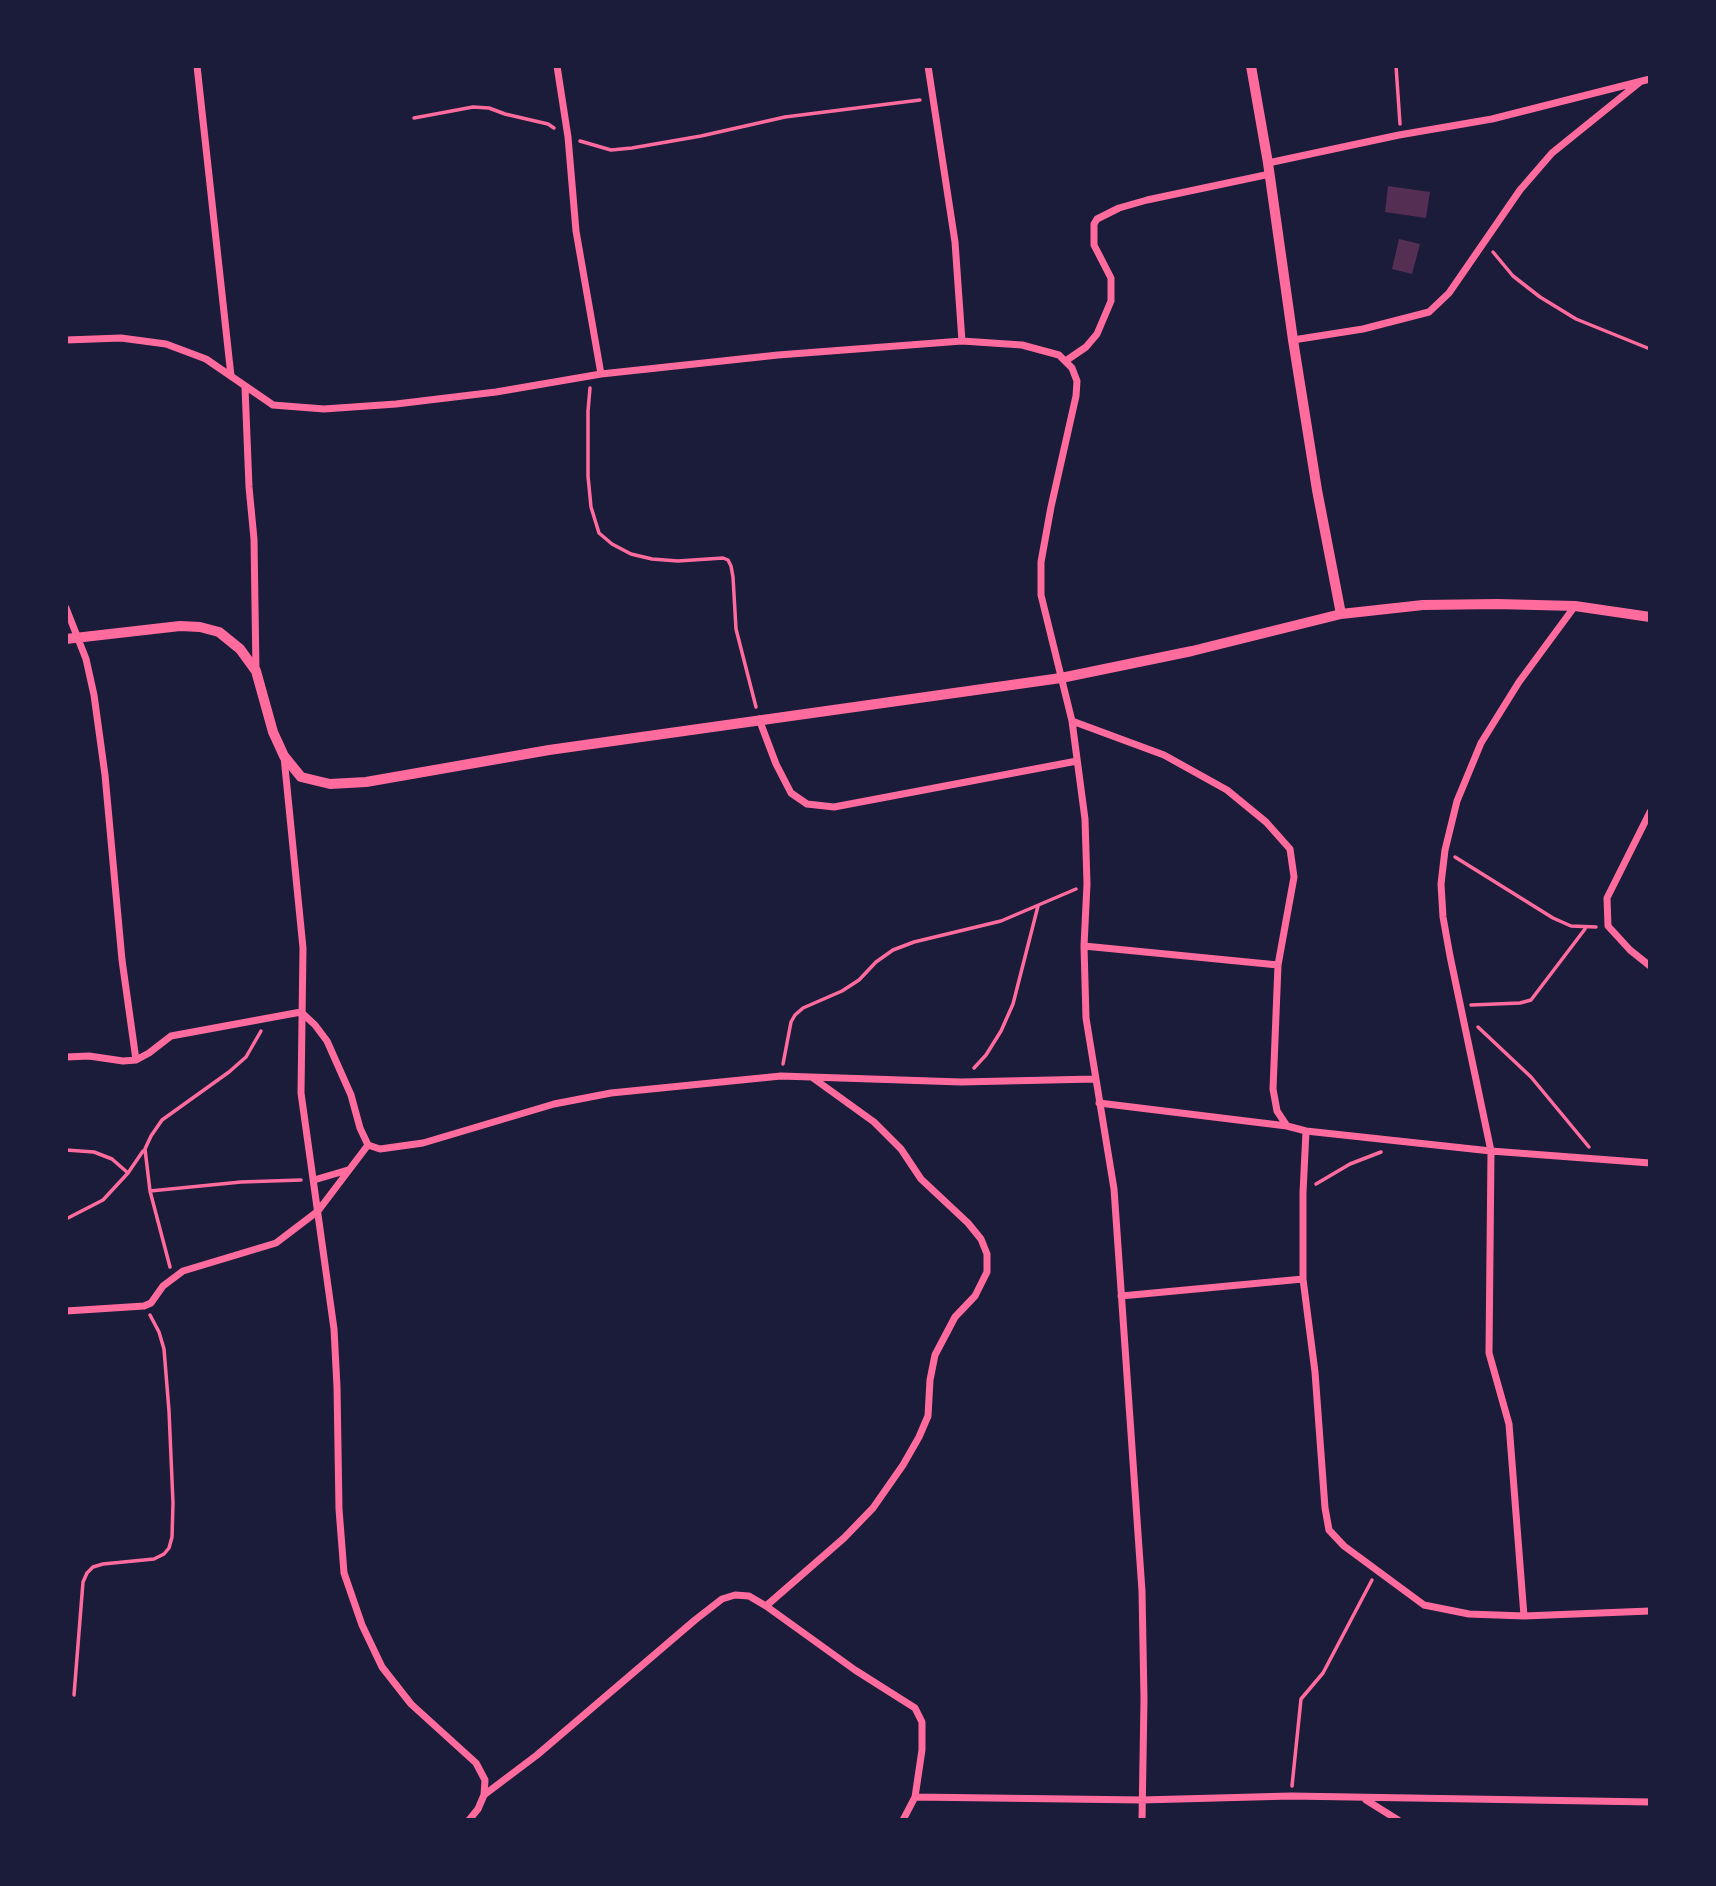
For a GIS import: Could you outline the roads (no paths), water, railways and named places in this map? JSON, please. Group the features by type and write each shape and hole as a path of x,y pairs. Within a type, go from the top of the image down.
{"street":[{"path":"197,66 231,376"},
{"path":"557,66 568,137 576,232 601,374"},
{"path":"928,66 955,242 962,341"},
{"path":"1251,66 1269,168 1317,491 1341,614"},
{"path":"1067,360 1086,348 1097,334 1111,301 1111,278 1094,245 1094,224 1097,219 1119,208 1399,135 1492,119 1650,79"},
{"path":"1293,340 1363,329 1429,312 1449,293 1520,190 1552,153 1640,82"},
{"path":"66,340 121,338 166,344 206,359 272,405 324,409 396,404 601,374 778,355 962,341 1022,345 1059,355 1067,360 1077,381 1076,396 1041,562 1041,595 1072,721 1085,819 1086,1018 1114,1189 1142,1591 1142,1819"},
{"path":"245,387 254,539 256,671 273,732 284,755 301,777 330,784 366,782 549,750 1061,678 1341,614 1423,605 1575,606 1650,617"},
{"path":"1524,1616 1510,1424 1489,1353 1491,1151 1443,918 1441,884 1445,850 1457,801 1481,743 1519,682 1575,606"},
{"path":"66,608 79,638 94,695 102,748 122,960 136,1060"},
{"path":"66,639 180,626 200,627 219,632 240,649 256,671"},
{"path":"759,719 776,764 791,793 807,803 834,807 1077,761"},
{"path":"1072,721 1164,755 1227,790 1266,822 1290,849 1294,877 1278,965 1273,1089 1277,1111 1286,1126"},
{"path":"284,755 303,948 301,1093 335,1340 339,1509 344,1573 362,1625 383,1667 411,1704 476,1763 485,1780 484,1795 478,1809 469,1819"},
{"path":"1650,812 1607,898 1608,926 1630,950 1650,966"},
{"path":"1084,946 1278,965"},
{"path":"66,1057 136,1060 149,1054 171,1036 301,1012 315,1024 327,1041 351,1095 359,1128 368,1145 380,1149 423,1143 554,1104 611,1093 781,1076 961,1082 1095,1079"},
{"path":"766,1606 844,1538 873,1508 903,1465 928,1416 930,1380 935,1355 955,1317 975,1296 987,1272 988,1254 975,1231 921,1179 901,1150 874,1122 812,1078"},
{"path":"1099,1103 1286,1126 1307,1131 1491,1151 1650,1163"},
{"path":"1307,1131 1303,1193 1303,1279 1315,1373 1329,1530 1376,1572 1424,1605 1469,1614 1524,1616 1650,1611"},
{"path":"66,1311 144,1306 151,1303 163,1286 183,1272 276,1243 318,1211 368,1145"},
{"path":"314,1180 349,1170"},
{"path":"1121,1296 1303,1279"},
{"path":"484,1795 537,1755 722,1599 735,1595 749,1596 766,1606 855,1670 915,1708 922,1723 922,1736 915,1797 903,1819"},
{"path":"915,1797 1142,1800 1291,1796 1650,1802"},
{"path":"1362,1798 1398,1819"}]}
